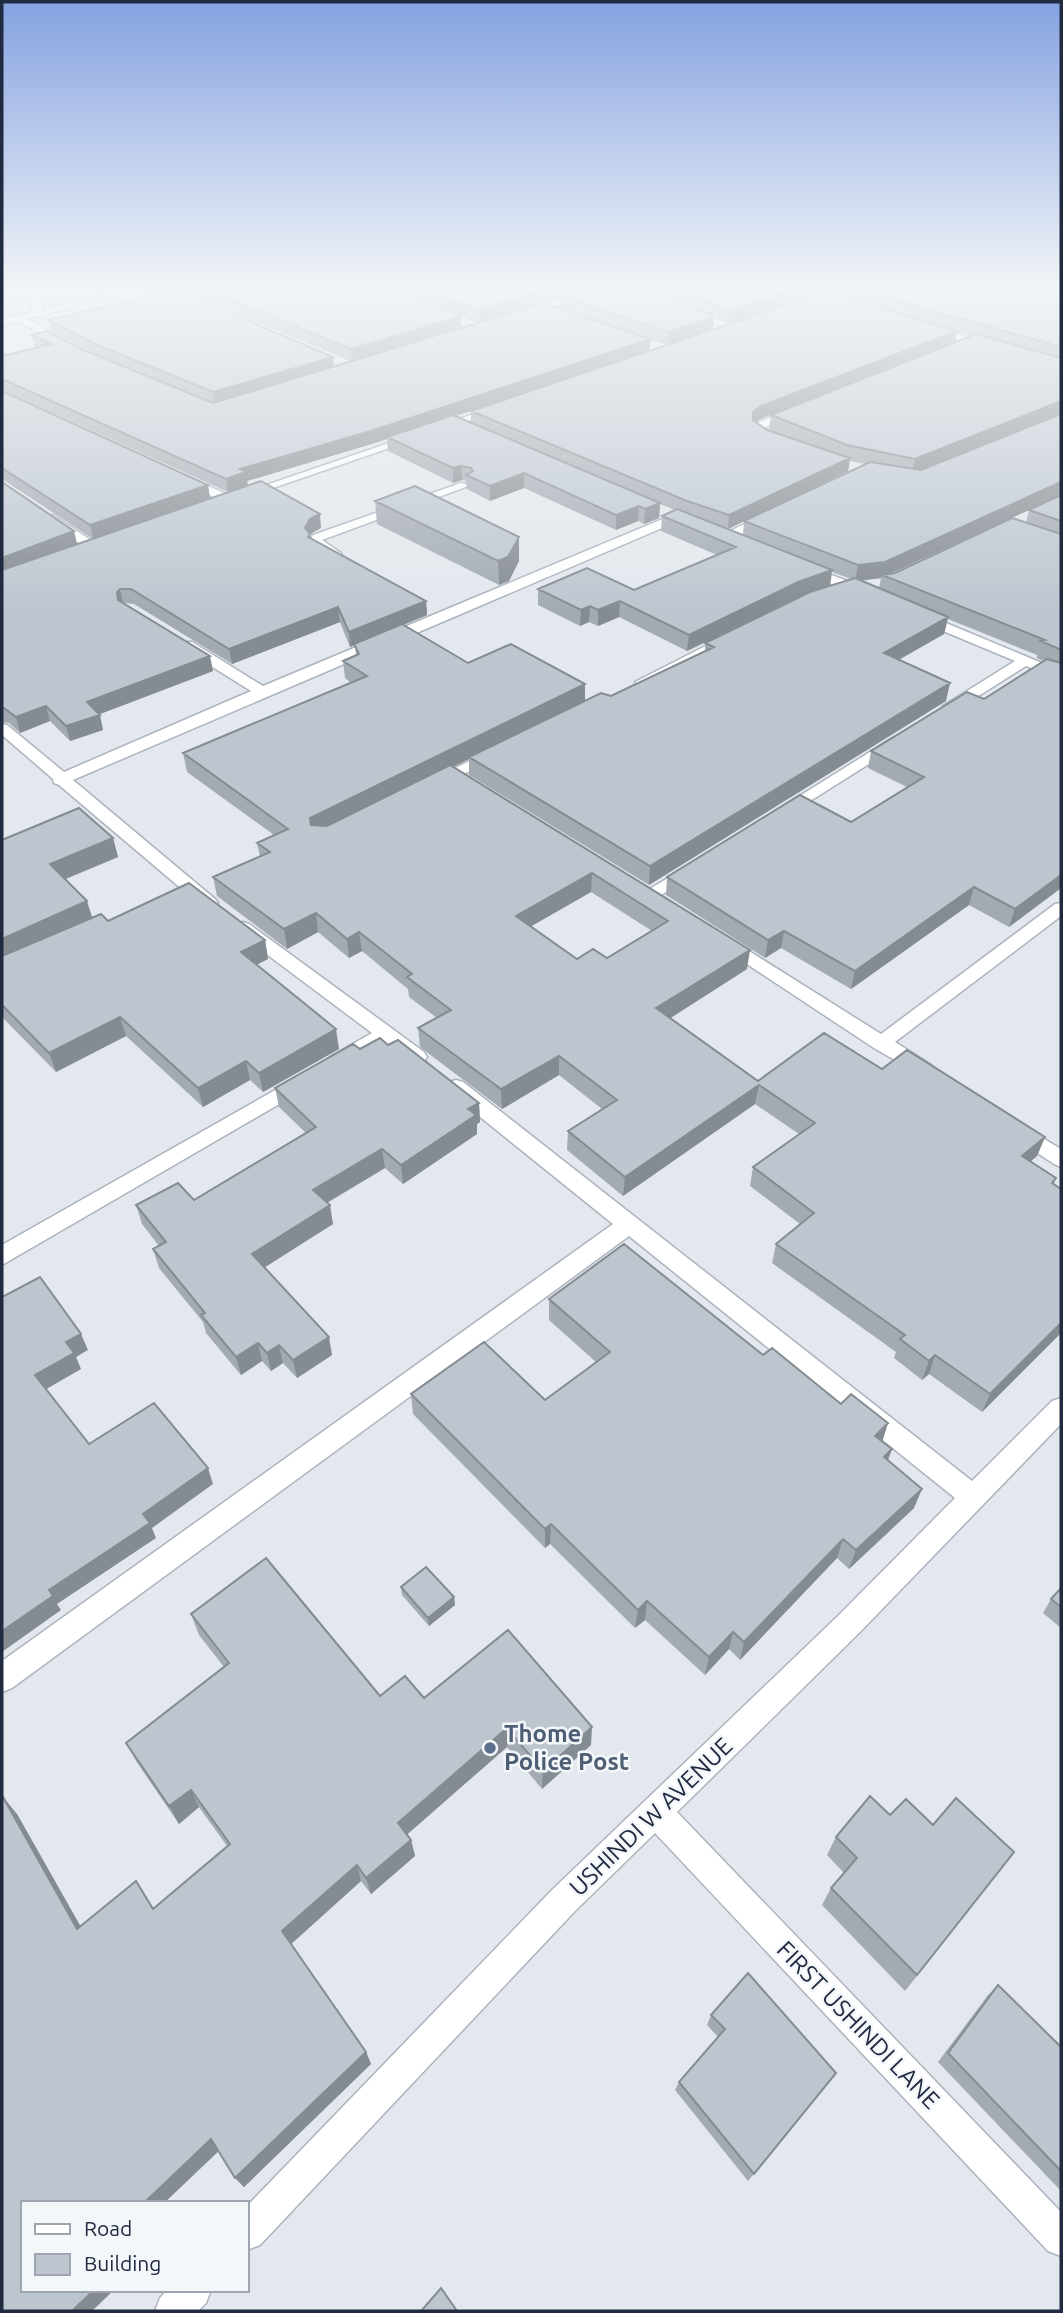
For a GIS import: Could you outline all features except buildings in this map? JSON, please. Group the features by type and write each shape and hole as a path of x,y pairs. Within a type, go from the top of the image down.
{"street":[{"path":"217,504 464,426 510,405"},
{"path":"785,444 764,435 757,429 758,426 802,409"},
{"path":"169,470 229,499"},
{"path":"344,560 320,548 315,543 317,538 466,485"},
{"path":"40,509 91,546"},
{"path":"60,780 450,614 670,516 729,536 782,509"},
{"path":"670,516 739,543"},
{"path":"78,551 104,542"},
{"path":"789,562 852,587 877,592"},
{"path":"823,595 852,587"},
{"path":"427,602 450,614"},
{"path":"914,613 1061,676"},
{"path":"630,688 747,630"},
{"path":"173,637 262,692"},
{"path":"931,719 1025,661"},
{"path":"2,729 181,889 436,1071 972,1496"},
{"path":"767,822 908,734"},
{"path":"420,790 505,748"},
{"path":"452,775 475,789"},
{"path":"649,895 708,858"},
{"path":"881,1043 1061,908"},
{"path":"707,932 937,1079"},
{"path":"2,1256 386,1033"},
{"path":"1005,1122 1061,1159"},
{"path":"2,1678 628,1225"},
{"name":"USHINDI W AVENUE","path":"248,2231 564,1900 850,1623 1061,1408"},
{"name":"FIRST USHINDI LANE","path":"656,1812 1061,2238"},
{"path":"173,2311 191,2292"}],"place":[{"name":"Thome Police Post","path":"490,1748"}]}
